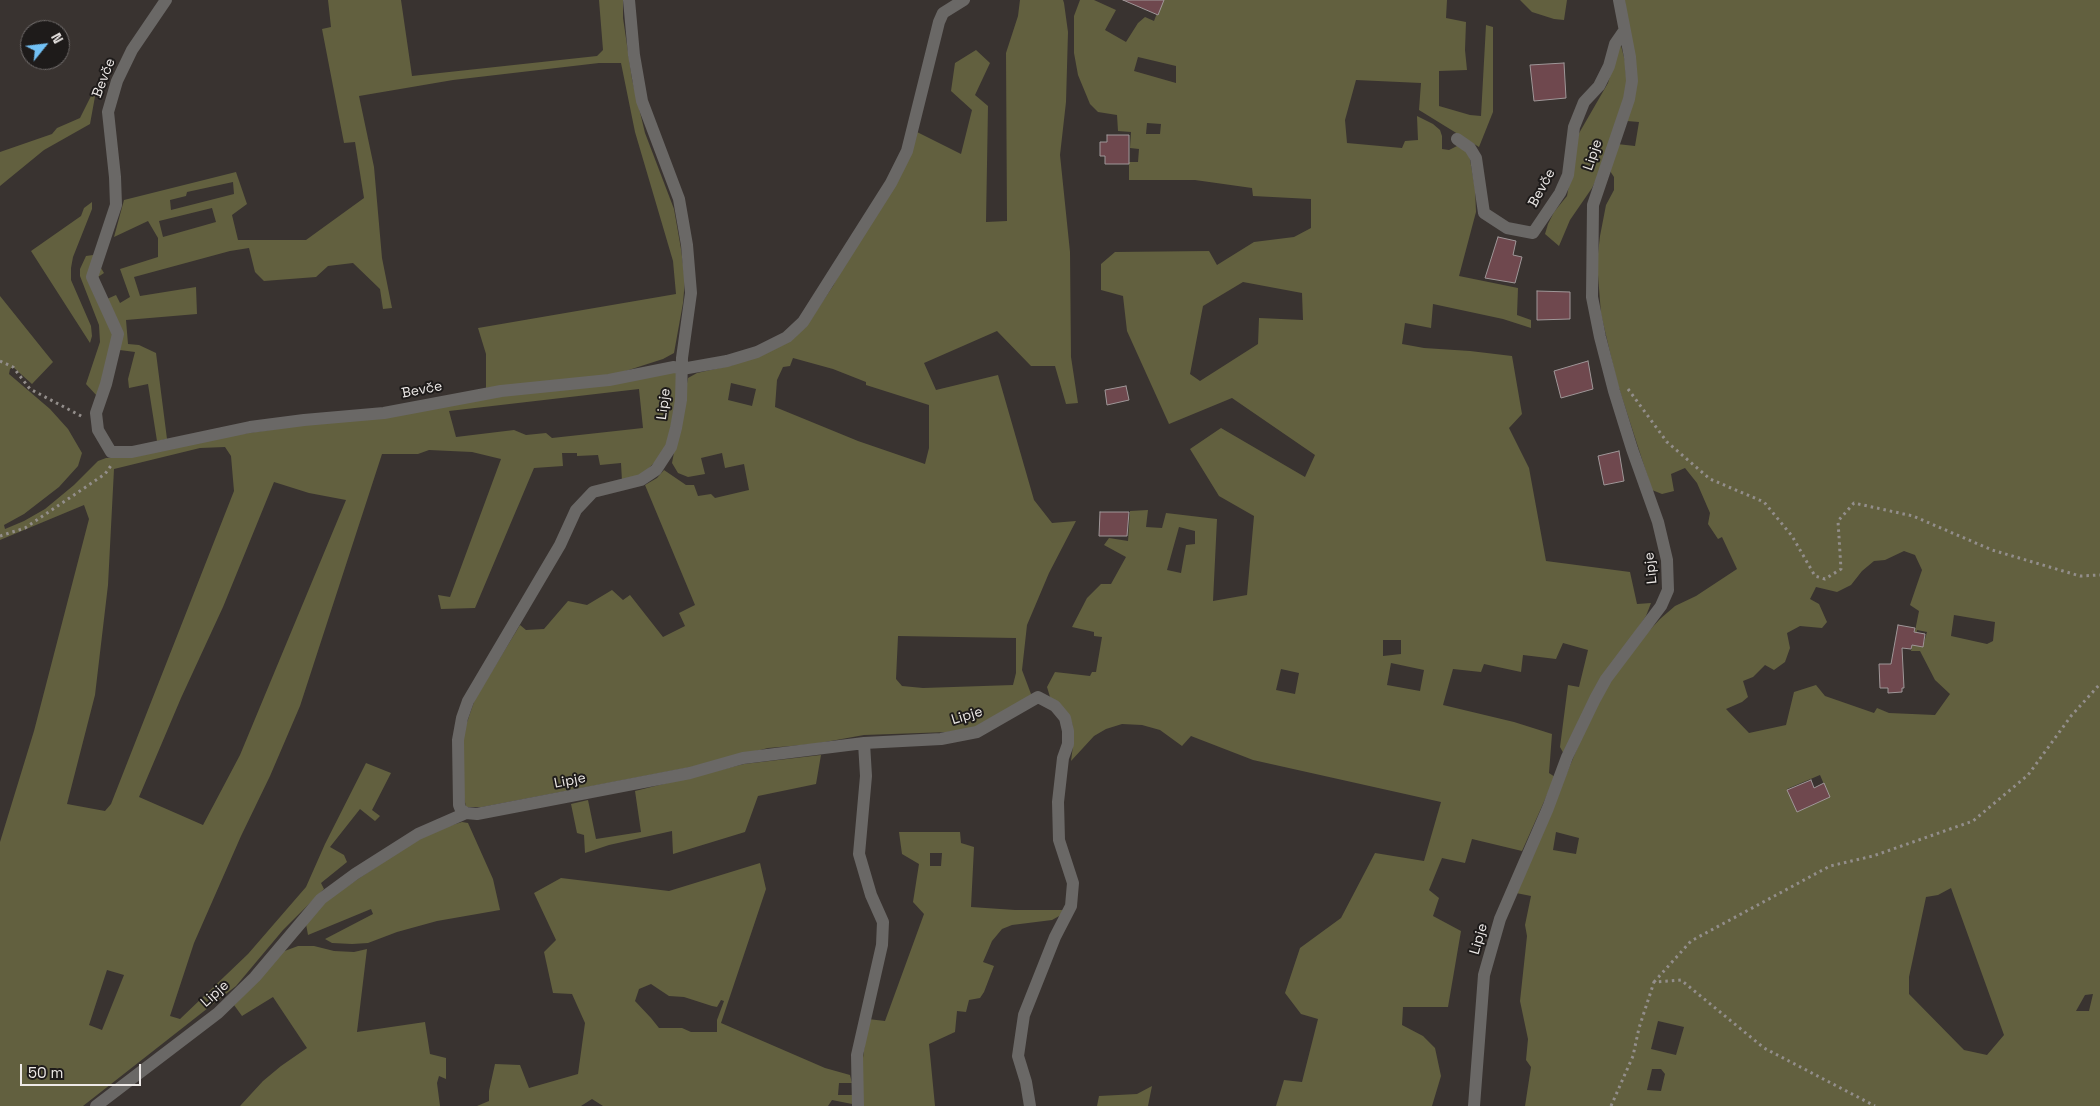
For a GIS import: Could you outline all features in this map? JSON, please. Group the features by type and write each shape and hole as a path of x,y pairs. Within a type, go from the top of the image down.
{"street":[{"name":"Bevče","path":"97,425 96,414 106,384 118,334 92,277 116,205 108,112 117,81 132,50 166,0"},
{"name":"Lipje","path":"629,0 634,54 642,101 678,200 687,245 691,293 682,364 681,400 671,447 656,470 641,480 593,492 576,510 560,545 468,701 462,718 458,740 459,805 461,810 466,813 477,814 690,774 743,758 864,743 941,739 977,732 1038,697 1055,706 1065,718 1068,731 1068,744 1063,758 1059,792 1059,840 1073,883 1071,906 1055,937 1024,1015 1018,1056 1026,1082 1030,1106"},
{"name":"Bevče","path":"120,452 132,452 250,427 384,413 509,390 609,380 682,364 727,361 757,352 786,337 803,322 891,182 908,151 938,22 943,13 964,0"},
{"name":"Lipje","path":"1474,1106 1484,975 1500,919 1548,808 1567,757 1595,699 1616,665 1661,606 1668,590 1667,560 1658,522 1614,391 1592,297 1592,205 1629,99 1632,81 1630,57 1619,0"},
{"name":"Bevče","path":"1457,140 1470,148 1476,158 1484,213 1507,228 1533,233 1560,193 1568,176 1574,127 1584,102 1599,86 1609,66 1615,44 1624,31"},
{"path":"97,425 111,452 120,452"},
{"path":"858,1106 857,1055 882,945 883,922 871,895 859,854 866,776 864,743"},
{"name":"Lipje","path":"96,1106 218,1013 255,977 320,899 418,834 466,813"}],"path":[{"path":"0,361 13,366 30,389 97,425"},
{"path":"1627,388 1667,442 1710,480 1764,502 1792,536 1815,576 1825,579 1841,569 1838,521 1854,503 1913,516 1992,550 2062,571 2080,576 2100,576"},
{"path":"0,536 26,528 68,501 105,474 120,452"},
{"path":"1611,1106 1633,1056 1639,1028 1654,982 1691,941 1830,866 1873,856 1973,821 2028,775 2071,716 2100,684"},
{"path":"1654,982 1681,980 1764,1048 1875,1106"}],"shaded area":[{"path":"328,0 401,0 412,76 597,56 603,50 599,0 623,0 623,18 632,79 645,133 674,209 681,249 685,280 674,353 663,359 610,376 486,388 486,354 478,328 676,294 673,261 635,132 621,63 599,63 453,80 359,96 374,167 382,258 392,308 383,309 380,289 353,263 328,266 316,277 264,281 255,272 249,248 230,251 134,277 140,296 196,287 197,314 126,320 128,344 139,345 156,353 167,439 157,441 148,384 129,388 128,379 135,352 112,349 97,396 86,384 100,342 99,325 80,276 80,269 86,256 93,255 104,273 98,277 107,299 116,295 120,303 130,297 120,269 158,257 158,238 148,221 114,237 124,200 236,172 247,204 232,215 238,240 306,240 364,198 355,142 344,143 322,29 331,27","holes":["233,182 234,194 171,210 170,200 186,196 187,192","212,208 216,222 163,237 159,221"]},
{"path":"1020,0 1063,0 1064,3 1068,32 1066,102 1060,155 1070,252 1071,357 1078,403 1066,404 1055,366 1031,366 997,331 924,363 936,390 998,375 1034,500 1052,523 1076,521 1049,573 1027,625 1022,670 1031,694 1030,699 980,727 948,732 864,735 814,744 768,748 697,766 482,807 466,807 463,793 461,757 465,728 475,699 520,625 526,630 544,629 568,601 587,605 612,590 623,600 630,595 663,637 685,626 679,613 695,605 645,485 657,478 664,470 686,485 694,485 698,496 711,494 715,498 749,490 744,464 725,468 722,453 701,458 705,474 688,477 678,473 672,463 688,378 697,373 733,365 805,328 833,286 917,132 961,154 972,110 951,91 955,63 976,50 990,63 975,95 988,106 986,222 1007,221 1006,53 1018,16","holes":["793,358 833,369 866,382 866,385 929,405 929,448 925,464 858,441 775,407 777,380 783,367 790,366","731,383 756,389 752,406 728,400","898,636 1016,638 1016,673 1013,685 923,688 902,686 896,679"]},
{"path":"1080,0 1094,0 1116,10 1105,30 1126,42 1138,23 1145,17 1154,21 1162,0 1447,0 1446,18 1466,22 1465,50 1467,70 1439,71 1439,106 1470,115 1481,116 1486,25 1493,27 1493,112 1479,147 1419,110 1421,83 1356,80 1345,120 1347,143 1402,148 1405,141 1418,140 1417,116 1440,130 1442,149 1449,150 1459,145 1469,154 1475,188 1476,212 1459,276 1518,288 1517,315 1531,320 1531,328 1503,319 1433,304 1431,328 1405,323 1402,344 1424,348 1512,356 1522,414 1509,428 1529,468 1546,561 1630,572 1637,604 1651,603 1646,616 1629,641 1565,756 1560,747 1568,685 1579,687 1588,650 1563,643 1556,659 1523,655 1521,672 1484,664 1481,672 1453,669 1443,705 1514,722 1552,734 1549,773 1555,777 1522,851 1472,839 1465,863 1442,858 1429,890 1439,898 1433,916 1461,931 1448,1007 1403,1007 1402,1025 1423,1036 1435,1048 1441,1076 1432,1106 1276,1106 1284,1080 1302,1082 1318,1019 1301,1014 1285,993 1300,948 1341,918 1375,853 1424,861 1441,802 1253,760 1191,736 1182,746 1160,730 1142,725 1122,724 1106,729 1094,736 1071,761 1074,738 1072,723 1068,714 1050,697 1047,687 1055,672 1090,676 1092,672 1096,672 1102,637 1094,636 1094,632 1072,627 1087,598 1101,584 1111,584 1126,557 1104,545 1109,538 1128,541 1130,511 1148,510 1146,527 1162,528 1166,513 1217,519 1213,601 1247,595 1254,516 1219,496 1190,449 1221,428 1305,477 1315,455 1232,398 1169,424 1127,331 1123,296 1101,290 1101,264 1115,252 1209,251 1217,265 1254,242 1294,237 1311,228 1311,199 1253,196 1252,188 1195,180 1129,180 1129,162 1138,162 1139,149 1130,148 1131,132 1118,131 1117,115 1098,112 1090,104 1078,75 1074,53 1074,16","holes":["1138,57 1176,66 1176,83 1134,71","1147,123 1161,124 1160,134 1146,134","1243,282 1302,293 1303,320 1259,318 1258,344 1200,381 1190,374 1203,306","1179,527 1195,531 1195,544 1186,545 1181,573 1167,570","1383,640 1401,640 1401,654 1383,656","1391,663 1424,670 1420,691 1387,685","1281,669 1299,673 1295,694 1276,690"]},
{"path":"1520,0 1567,0 1564,20 1532,12"},
{"path":"1625,0 2100,0 2100,1106 1525,1106 1531,1067 1526,1060 1528,1039 1520,1001 1527,936 1525,925 1531,896 1516,893 1599,697 1636,645 1660,619 1675,606 1696,596 1737,569 1722,537 1718,539 1708,524 1710,513 1697,483 1685,468 1671,474 1674,491 1662,494 1652,490 1617,382 1601,314 1597,262 1606,205 1614,190 1614,177 1610,171 1617,144 1635,146 1639,122 1627,121","holes":["1904,551 1915,555 1922,570 1910,605 1919,611 1911,651 1920,651 1935,680 1950,694 1935,715 1889,713 1877,708 1874,713 1825,696 1816,685 1794,692 1786,725 1749,733 1726,709 1742,702 1748,697 1743,681 1753,677 1765,665 1774,670 1785,662 1790,648 1787,633 1800,626 1822,628 1827,622 1819,604 1810,599 1816,587 1837,592 1851,585 1862,571 1874,561 1885,560","1954,615 1995,622 1993,641 1987,644 1951,636","1917,630 1927,632 1923,646 1915,645","1820,775 1829,796 1798,810 1787,789","1556,832 1579,838 1576,854 1553,850","1951,888 2004,1035 1987,1055 1964,1050 1909,994 1909,977 1926,897 1938,895","2093,994 2089,1011 2076,1011 2085,995","1658,1021 1684,1027 1676,1055 1651,1049","1652,1069 1661,1069 1665,1074 1661,1091 1647,1090"]},
{"path":"1620,42 1625,61 1627,89 1602,168 1592,188 1570,220 1559,246 1545,234 1554,212 1567,196 1578,135 1608,83"},
{"path":"96,91 90,124 44,150 0,186 0,152 52,134 57,128 80,118 93,92"},
{"path":"92,202 92,209 73,257 71,268 71,280 91,326 92,336 90,343 31,251 81,216 84,208"},
{"path":"0,296 53,362 32,384 13,367 10,369 9,374 50,409 68,429 82,453 78,466 59,487 24,514 4,525 5,529 45,509 74,485 98,461 106,458 120,458 180,443 677,370 678,389 668,442 662,455 642,475 622,481 621,463 600,465 598,455 577,456 577,453 562,453 563,466 534,468 475,608 441,609 438,595 450,597 501,459 472,452 429,450 418,454 382,454 300,706 194,943 170,1016 180,1019 248,954 306,887 325,844 366,763 391,773 372,810 380,816 375,821 360,809 330,847 344,855 347,862 321,883 324,889 283,930 236,986 83,1106 0,1106 0,842 34,731 89,519 84,505 0,540","holes":["639,389 643,428 552,438 546,433 526,435 514,430 456,437 449,411","225,447 231,456 234,491 111,804 105,811 67,804 95,695 108,585 114,469 200,448","274,482 309,493 346,500 240,755 203,825 139,797 181,698 223,607","107,970 124,975 102,1030 89,1025"]},
{"path":"821,755 816,784 758,796 745,832 673,854 672,831 609,845 585,853 584,835 577,833 571,804 588,800 596,839 641,832 635,791 744,764"},
{"path":"462,822 468,823 493,879 500,910 437,921 397,932 368,943 332,943 325,939 373,914 371,909 308,935 306,924 322,903 433,831"},
{"path":"899,832 960,832 961,843 974,847 971,907 1015,910 1063,910 1061,915 1052,920 1012,925 1002,929 992,941 983,962 994,966 984,992 980,998 969,1000 966,1012 957,1011 955,1032 929,1044 935,1106 861,1106 860,1081 868,1019 885,1021 924,914 913,902 919,864 902,854","holes":["930,853 942,853 941,866 930,866"]},
{"path":"760,863 766,889 721,1023 825,1068 850,1075 852,1083 839,1083 838,1095 852,1095 852,1104 832,1100 828,1106 603,1106 592,1099 581,1106 477,1106 489,1101 489,1091 495,1064 520,1065 529,1088 578,1074 585,1023 572,994 553,993 544,952 556,940 534,893 561,878 669,891","holes":["651,984 669,996 684,997 717,1007 721,1000 724,1001 717,1020 717,1032 691,1032 682,1028 659,1028 635,1001 639,989"]},
{"path":"298,946 314,946 334,951 354,952 367,949 357,1032 425,1022 430,1054 446,1058 446,1079 439,1076 437,1083 440,1106 240,1106 263,1081 307,1048 273,997 242,1016 234,1005 282,952"},
{"path":"1152,1086 1148,1106 1097,1106 1099,1096 1137,1094"}],"building":[{"path":"1123,0 1164,0 1158,15"},
{"path":"1564,63 1566,98 1534,101 1530,65"},
{"path":"1107,135 1129,135 1129,164 1105,164 1105,156 1100,156 1100,142 1107,142"},
{"path":"1498,237 1516,241 1513,255 1522,257 1515,283 1485,278"},
{"path":"1537,291 1570,292 1570,319 1537,320"},
{"path":"1588,361 1593,389 1561,398 1554,371"},
{"path":"1126,386 1129,400 1107,405 1105,390"},
{"path":"1619,451 1624,481 1604,485 1598,456"},
{"path":"1100,512 1129,512 1127,536 1099,536"},
{"path":"1898,625 1915,628 1914,632 1925,634 1923,647 1912,645 1911,649 1902,648 1904,688 1902,688 1902,692 1888,693 1888,688 1880,688 1879,664 1891,664"},
{"path":"1811,780 1814,788 1824,783 1830,797 1797,812 1787,790"}]}
